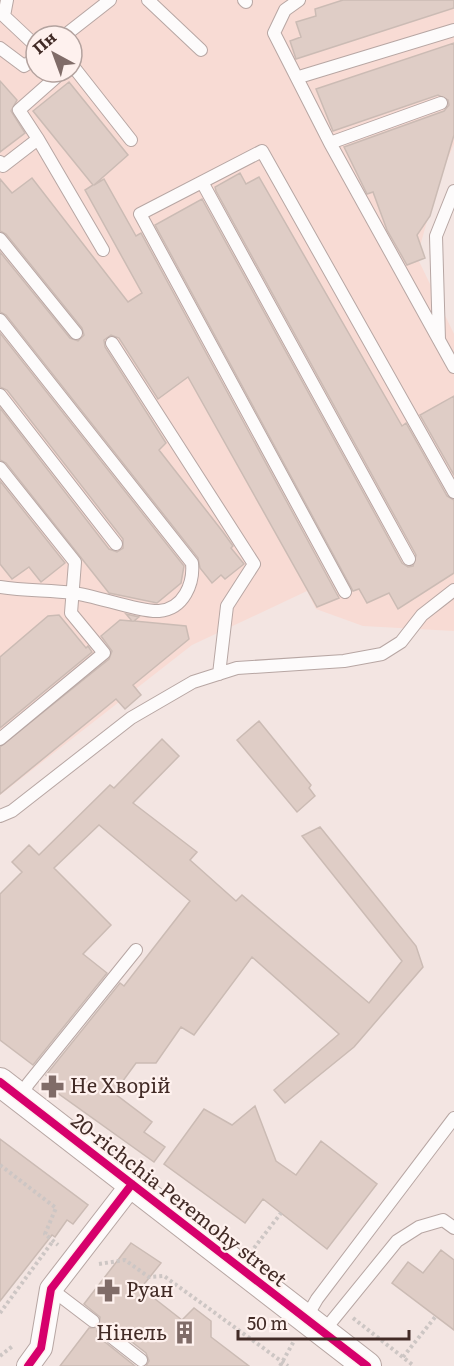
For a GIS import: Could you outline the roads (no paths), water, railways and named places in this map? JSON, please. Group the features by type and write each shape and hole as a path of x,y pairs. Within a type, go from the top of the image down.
{"street":[{"name":"20-richchia Peremohy street","path":"10,1090 367,1366"},
{"path":"28,1366 41,1348 51,1289 132,1184"}],"lane":[{"path":"7,0 4,16 24,35"},
{"path":"79,24 110,0"},
{"path":"148,0 201,50"},
{"path":"299,0 285,10 274,33 299,77 330,143 454,367"},
{"path":"299,77 454,30"},
{"path":"0,48 24,66"},
{"path":"84,80 131,140"},
{"path":"48,84 19,110 103,250"},
{"path":"330,143 441,103"},
{"path":"0,162 3,166 38,139"},
{"path":"345,592 141,214 262,151 454,492"},
{"path":"202,182 409,559"},
{"path":"439,340 436,236 454,191"},
{"path":"0,239 76,333"},
{"path":"0,320 192,563 193,579 188,592 175,606 160,611 74,593 0,587"},
{"path":"112,343 254,564 227,606 219,674"},
{"path":"0,395 116,544"},
{"path":"0,468 75,562 71,613 104,653 0,739"},
{"path":"0,816 12,811 130,718 192,682 237,668 334,662 382,654 401,642 422,615 454,590"},
{"path":"10,1090 28,1084 136,950"},
{"path":"315,1325 317,1299 454,1118"},
{"path":"315,1325 341,1309 397,1241 419,1227 443,1220 454,1228"},
{"path":"51,1289 93,1321"},
{"path":"105,1332 141,1360"}],"place":[{"name":"Не Хворій","path":"52,1086"},
{"name":"Руан","path":"108,1290"},
{"name":"Нінель","path":"185,1333"}]}
